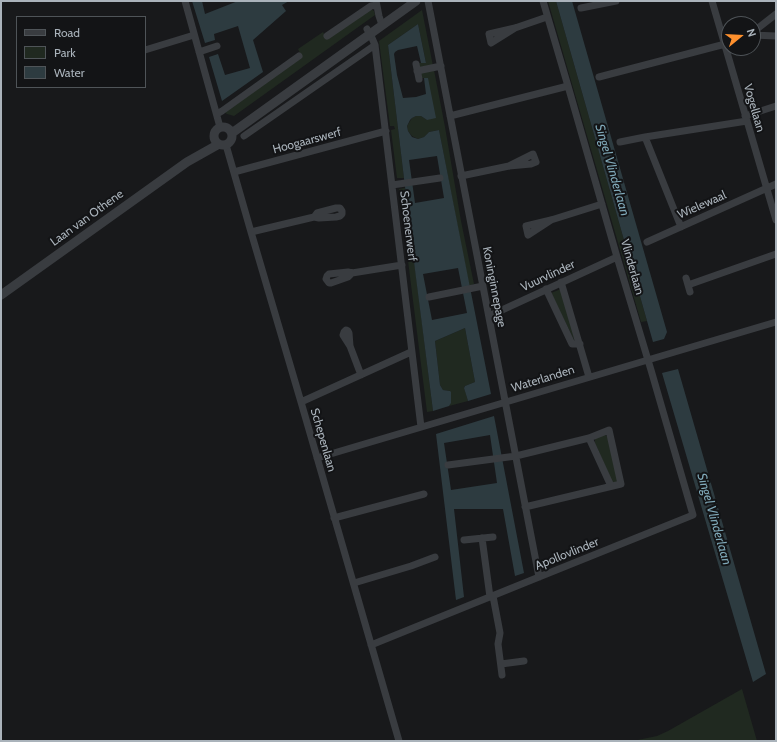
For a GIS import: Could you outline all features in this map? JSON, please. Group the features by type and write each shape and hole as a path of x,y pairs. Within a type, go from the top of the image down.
{"street":[{"path":"185,1 198,52 217,114 227,129 232,140 220,142 215,131 227,129 254,114 369,31 416,1"},
{"path":"381,23 407,1"},
{"name":"Vlinderlaan","path":"543,1 694,515"},
{"path":"581,8 616,1"},
{"name":"Vogellaan","path":"712,1 721,29"},
{"name":"Koninginnepage","path":"431,2 461,176 539,577"},
{"path":"327,36 376,3 378,16 381,23"},
{"path":"761,27 776,14"},
{"path":"515,28 547,17"},
{"name":"Schoenerwerf","path":"369,31 374,45 386,131 421,427"},
{"path":"146,50 194,35"},
{"path":"761,35 776,36"},
{"path":"244,136 374,45"},
{"path":"599,77 721,45"},
{"path":"198,52 217,46"},
{"path":"217,114 299,56"},
{"name":"Vogellaan","path":"729,56 776,220"},
{"path":"419,79 416,67 441,66"},
{"path":"450,116 568,86"},
{"path":"620,142 746,119 776,106"},
{"path":"254,114 261,124"},
{"name":"Hoogaarswerf","path":"234,172 386,131"},
{"path":"645,137 681,227"},
{"name":"Laan van Othene","path":"1,295 187,162 220,142"},
{"name":"Schepenlaan","path":"220,142 234,172 399,741"},
{"path":"461,176 509,166"},
{"path":"392,185 440,178"},
{"name":"Wielewaal","path":"647,242 776,184"},
{"path":"551,220 602,204"},
{"path":"251,232 314,217"},
{"path":"688,285 776,254"},
{"name":"Vuurvlinder","path":"489,316 617,256"},
{"path":"352,273 402,265"},
{"path":"561,282 589,377"},
{"path":"429,297 483,286"},
{"path":"546,289 572,344 580,344"},
{"name":"Waterlanden","path":"317,458 776,322"},
{"path":"350,346 361,375"},
{"path":"301,402 411,352"},
{"path":"448,466 516,456 589,438 609,430 621,484 525,507"},
{"path":"589,438 611,486"},
{"path":"334,518 424,494"},
{"name":"Apollovlinder","path":"371,645 694,515"},
{"path":"464,540 492,537"},
{"path":"482,538 491,597 500,633 498,644 502,676"},
{"path":"354,583 435,557"},
{"path":"501,664 524,661"}],"green space":[{"path":"548,1 556,1 647,321 641,322"},
{"path":"371,9 374,11 375,15 234,116 224,112 302,57 298,49 323,32 327,38"},
{"path":"422,10 433,66 420,68 418,63 426,63 418,24 388,45 404,178 397,178 391,130 395,129 394,126 390,126 379,41"},
{"path":"434,70 461,221 474,284 469,286 439,130 429,132 424,137 418,139 412,136 408,131 407,126 412,118 416,116 421,116 427,120 428,78 421,78 421,73"},
{"path":"405,188 433,411 427,412 399,189"},
{"path":"561,289 576,340 575,342 551,293"},
{"path":"465,328 475,382 464,387 468,401 449,406 450,391 443,390 440,385 435,341"},
{"path":"604,434 608,437 618,482 613,484 595,443 595,438"},
{"path":"742,689 757,741 633,741 657,736 668,731"}],"water":[{"path":"192,1 202,1 205,14 238,1 289,1 282,5 286,11 253,40 263,72 222,101 209,57 218,54 225,75 250,68 238,26 214,34 215,40 205,43"},
{"name":"Singel Vlinderlaan","path":"556,1 572,1 667,332 664,339 653,342"},
{"path":"418,24 426,63 421,63 417,46 398,50 394,54 397,75 403,98 416,97 426,94 424,78 428,78 436,118 427,120 421,116 416,116 410,120 407,126 412,137 418,139 424,137 429,132 439,130 491,394 468,401 464,388 465,386 475,382 465,328 435,341 440,385 443,390 451,392 451,403 449,406 433,411 415,270 388,45","holes":["437,156 444,198 415,203 409,160","458,268 467,313 432,320 423,274"]},
{"name":"Singel Vlinderlaan","path":"678,369 766,674 753,682 662,373"},
{"path":"494,416 524,573 515,576 503,509 454,509 464,597 456,600 436,434","holes":["490,435 497,483 451,490 444,443"]}]}
